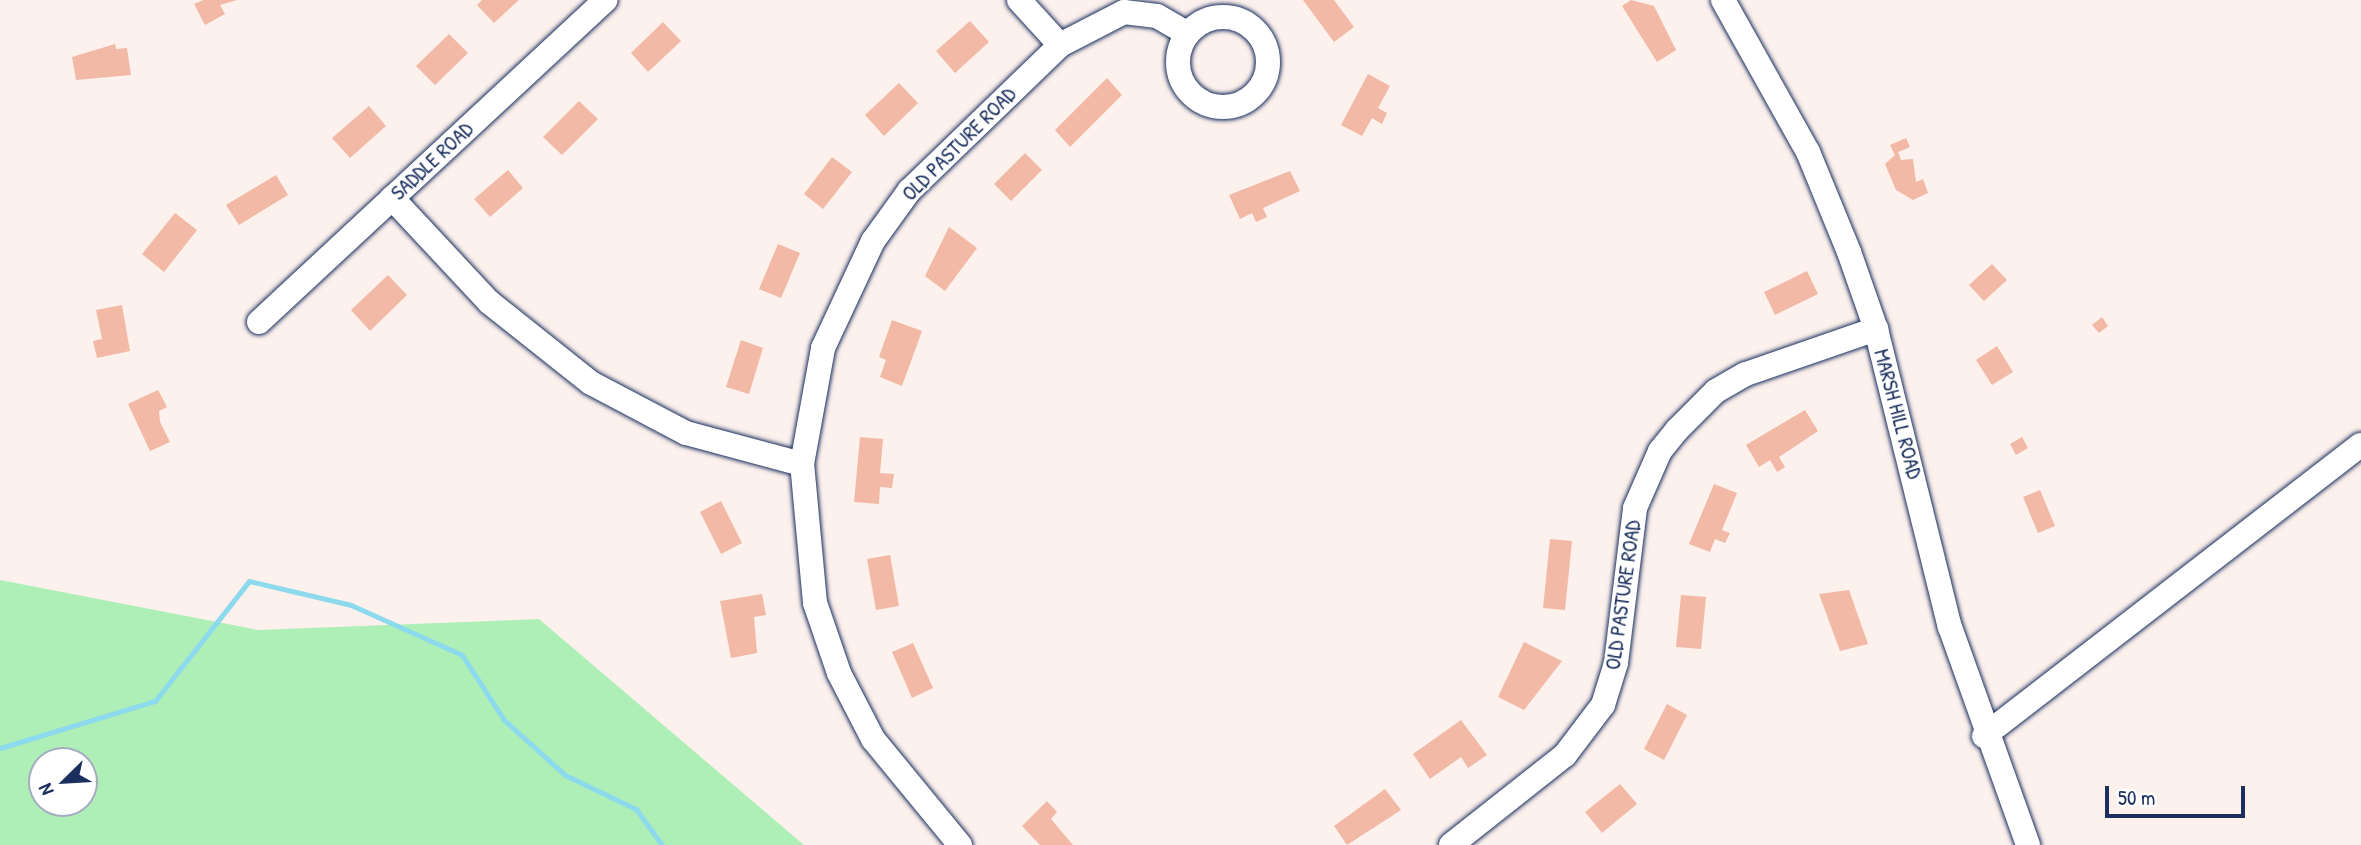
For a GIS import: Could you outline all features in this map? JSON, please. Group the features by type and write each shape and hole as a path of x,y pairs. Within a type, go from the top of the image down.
{"street":[{"name":"SADDLE ROAD","path":"259,322 605,0"},
{"path":"1019,0 1060,45"},
{"name":"MARSH HILL ROAD","path":"1723,0 1808,152 1876,329 1984,736 2028,845"},
{"name":"OLD PASTURE ROAD","path":"960,845 893,768 839,673 807,566 802,464 823,348 873,241 931,167 1060,45 1125,12 1157,16 1187,33"},
{"path":"392,198 489,302 591,383 686,433 802,464"},
{"name":"OLD PASTURE ROAD","path":"1451,845 1565,755 1603,705 1616,663 1635,508 1660,451 1716,391 1746,373 1876,329"},
{"path":"1984,736 2361,445"}],"green space":[{"path":"0,580 258,630 539,619 804,845 0,845"}],"building":[{"path":"203,0 237,0 220,5 225,14 205,25 194,4"},
{"path":"482,0 519,0 494,23 477,5"},
{"path":"1303,0 1334,0 1354,27 1334,42"},
{"path":"1631,0 1654,6 1676,50 1657,62 1622,6"},
{"path":"970,21 989,42 955,73 936,51"},
{"path":"663,22 681,41 648,72 631,53"},
{"path":"449,34 468,53 435,85 416,66"},
{"path":"115,44 116,49 127,48 131,75 76,80 72,57"},
{"path":"1368,74 1390,86 1378,108 1387,113 1382,124 1372,118 1362,136 1341,125"},
{"path":"1107,78 1122,95 1070,147 1055,130"},
{"path":"899,83 918,103 884,136 865,115"},
{"path":"579,101 598,119 562,155 543,137"},
{"path":"369,106 386,126 350,158 332,138"},
{"path":"1906,138 1910,147 1898,152 1901,160 1913,159 1916,182 1923,179 1928,193 1913,200 1896,190 1885,164 1895,155 1890,145"},
{"path":"1025,153 1042,170 1011,201 994,184"},
{"path":"832,157 852,172 823,209 804,194"},
{"path":"508,170 523,188 490,217 474,199"},
{"path":"1290,171 1300,191 1263,208 1267,217 1256,222 1252,213 1240,219 1229,195"},
{"path":"276,175 288,195 239,225 226,205"},
{"path":"175,213 197,230 164,272 142,254"},
{"path":"949,227 977,248 945,291 925,276"},
{"path":"778,244 800,253 781,298 759,289"},
{"path":"1992,264 2007,280 1984,301 1969,285"},
{"path":"1807,271 1818,294 1775,315 1764,292"},
{"path":"388,275 407,295 370,331 351,310"},
{"path":"122,305 130,351 97,358 93,341 102,339 96,310"},
{"path":"2102,317 2108,326 2099,333 2092,325"},
{"path":"892,320 922,331 902,386 880,377 886,360 879,357"},
{"path":"741,340 763,348 749,394 726,387"},
{"path":"1997,346 2013,372 1992,385 1976,360"},
{"path":"158,390 167,407 159,411 160,422 170,442 150,451 128,404"},
{"path":"1805,410 1818,431 1779,457 1785,467 1777,472 1770,460 1759,467 1746,445"},
{"path":"860,437 883,439 880,473 894,474 892,488 880,487 879,504 854,502"},
{"path":"2022,437 2028,448 2016,455 2010,444"},
{"path":"1714,484 1737,493 1722,530 1730,533 1725,543 1715,539 1710,552 1689,544"},
{"path":"2040,490 2055,526 2038,533 2023,497"},
{"path":"721,501 742,543 721,554 700,512"},
{"path":"1550,539 1572,541 1565,610 1543,608"},
{"path":"890,555 899,606 876,610 867,559"},
{"path":"1849,590 1868,644 1840,651 1819,594"},
{"path":"762,594 766,615 754,617 757,653 731,658 720,601"},
{"path":"1681,595 1706,597 1701,649 1676,647"},
{"path":"1524,642 1562,661 1524,710 1498,697"},
{"path":"913,643 933,688 912,698 892,652"},
{"path":"1667,704 1687,715 1664,760 1644,749"},
{"path":"1461,720 1487,755 1468,768 1461,757 1430,779 1413,754"},
{"path":"1620,784 1637,804 1602,833 1585,812"},
{"path":"1385,789 1401,810 1347,845 1334,826"},
{"path":"1047,801 1057,812 1051,819 1073,845 1040,845 1022,826"}],"waterway":[{"path":"0,748 155,701 249,581 351,605 462,655 504,720 565,775 636,809 662,845"}]}
